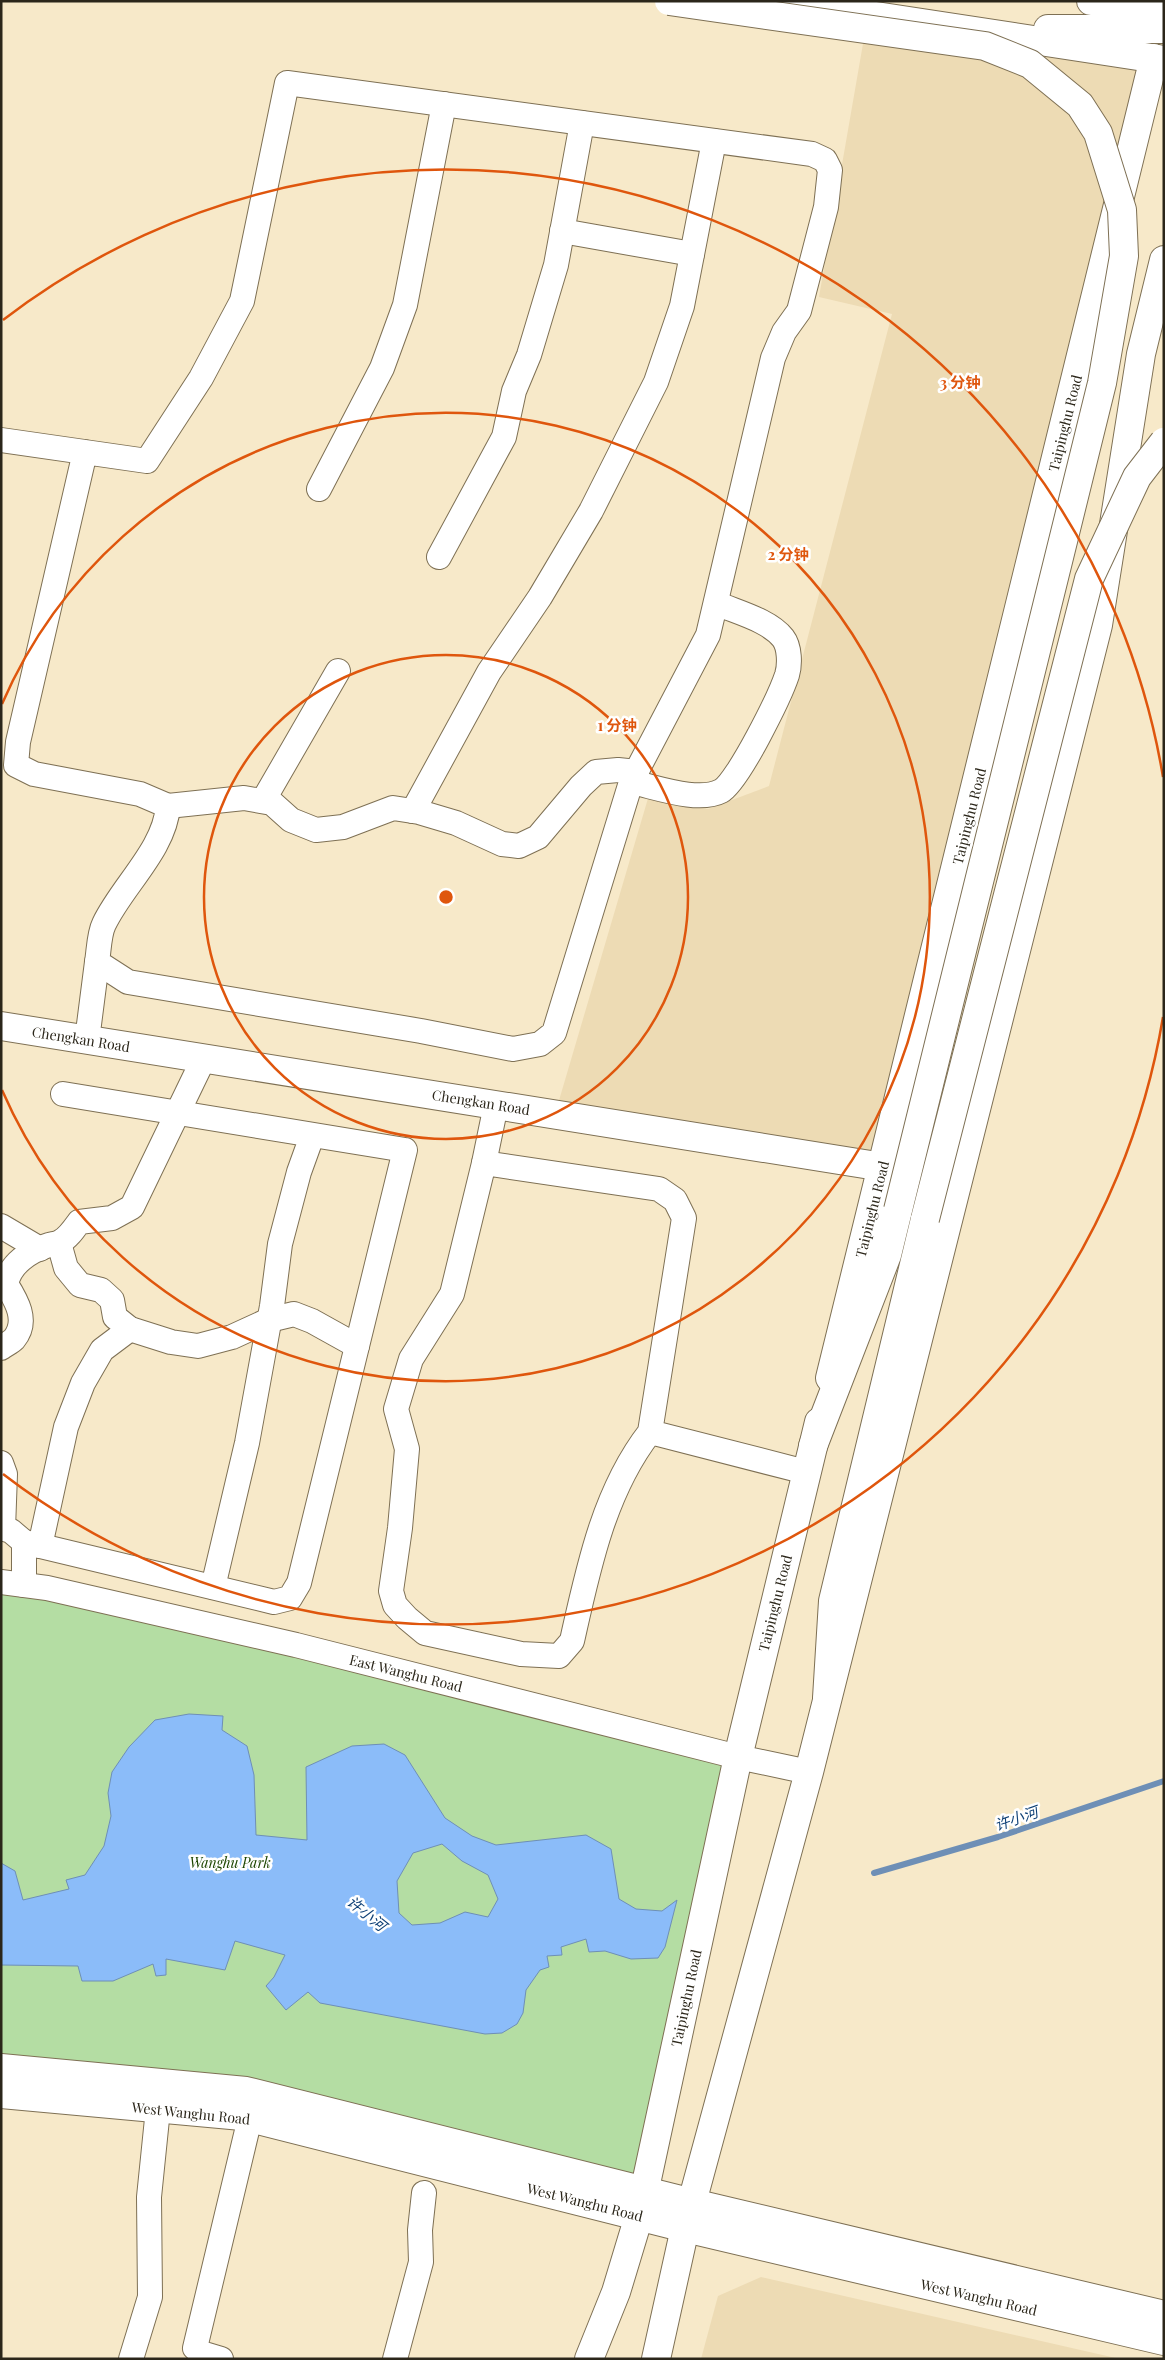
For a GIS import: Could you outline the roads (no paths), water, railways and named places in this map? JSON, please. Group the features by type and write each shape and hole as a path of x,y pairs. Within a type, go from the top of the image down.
{"main road":[{"path":"669,1 985,46 1030,64 1080,105 1098,133 1122,210 1124,256 1102,383 887,1255 812,1446"},
{"path":"778,1 1159,59"},
{"path":"1091,1 1164,11"},
{"path":"952,28 1164,29"},
{"name":"Taipinghu Road","path":"589,2359 616,2292 642,2203 738,1757 812,1446 1159,59"},
{"path":"656,2359 689,2216 810,1772 827,1698 959,1186 1098,626 1141,354 1164,260"},
{"path":"827,1698 833,1601 925,1219 1089,579 1137,477 1164,442"},
{"name":"Chengkan Road","path":"1,1026 883,1167 959,1186"},
{"name":"West Wanghu Road","path":"1,2068 246,2091 689,2216 1164,2341"},
{"name":"West Wanghu Road","path":"1,2094 250,2118 642,2203"},
{"name":"West Wanghu Road","path":"689,2216 1164,2315"},
{"path":"602,2359 616,2292"}],"street":[{"path":"1,440 147,461 201,378 242,301 287,83 812,154 825,160 830,170 826,207 799,311 784,332 773,358 708,635 634,777 554,1033 540,1044 513,1049 421,1031 128,982 98,962"},
{"path":"319,488 382,368 405,305 444,104"},
{"path":"439,557 504,437 514,391 538,325 556,265 582,123"},
{"path":"413,811 489,672 540,597 591,511 656,382 682,306 714,141"},
{"path":"562,232 692,254"},
{"path":"86,452 18,742 16,765 34,774 140,794 168,806 244,798 263,801 272,803 291,820 316,830 344,827 393,808 413,811 456,823 502,844 518,846 538,837 575,793 596,772 618,770 634,777 700,797 722,791 739,769 783,683 787,674 789,654 784,639 768,626 716,603"},
{"path":"263,801 338,671"},
{"path":"86,1040 103,925 147,858 167,818 168,806"},
{"path":"1,1348 14,1339 21,1325 19,1306 4,1283 14,1265 50,1246 79,1222 112,1218 132,1207 204,1058"},
{"path":"1,1463 5,1474 2,1528 11,1531 32,1544 274,1602 290,1598 299,1583 405,1150 177,1115 63,1094"},
{"path":"484,1163 658,1189 675,1200 684,1218 650,1432 620,1480 604,1520 572,1641 559,1656 521,1654 426,1633 407,1618 395,1605 391,1591 400,1528 407,1449 396,1409 411,1359 452,1294 496,1105"},
{"path":"213,1587 247,1443 269,1320 280,1244 299,1172 312,1136"},
{"path":"1,1226 50,1246 80,1285 101,1290 112,1300 115,1317 130,1330 171,1342 198,1346 232,1337 269,1320 294,1314 312,1321 357,1346"},
{"path":"13,1583 32,1544 66,1427 83,1383 102,1350 130,1330"},
{"path":"650,1432 806,1472"},
{"name":"East Wanghu Road","path":"13,1583 296,1645 738,1757 810,1772"},
{"path":"131,2359 150,2297 149,2197 158,2108"},
{"path":"220,2359 195,2348 250,2118"},
{"path":"395,2359 421,2262 420,2230 424,2193"}],"water":[{"path":"189,1714 223,1716 222,1730 247,1746 254,1775 256,1835 307,1840 306,1767 352,1746 384,1744 405,1755 445,1818 472,1836 496,1845 586,1835 611,1849 619,1899 636,1909 662,1911 677,1900 665,1947 658,1958 631,1959 605,1951 589,1952 586,1939 561,1947 562,1955 547,1956 549,1967 540,1970 526,1990 523,2013 517,2024 502,2033 485,2034 320,2003 308,1992 286,2010 266,1986 274,1977 285,1955 235,1941 225,1970 166,1959 166,1975 156,1976 153,1964 113,1981 82,1981 78,1966 1,1965 1,1863 15,1871 23,1900 69,1889 66,1880 85,1875 104,1846 111,1816 108,1793 112,1772 129,1747 155,1720","holes":["442,1844 462,1861 488,1875 498,1899 488,1917 465,1912 440,1923 412,1925 399,1913 397,1881 413,1853"]}],"waterway":[{"name":"许小河","path":"874,1873 998,1837 1164,1781"}],"park label":[{"name":"Wanghu Park","path":"230,1862"}]}
